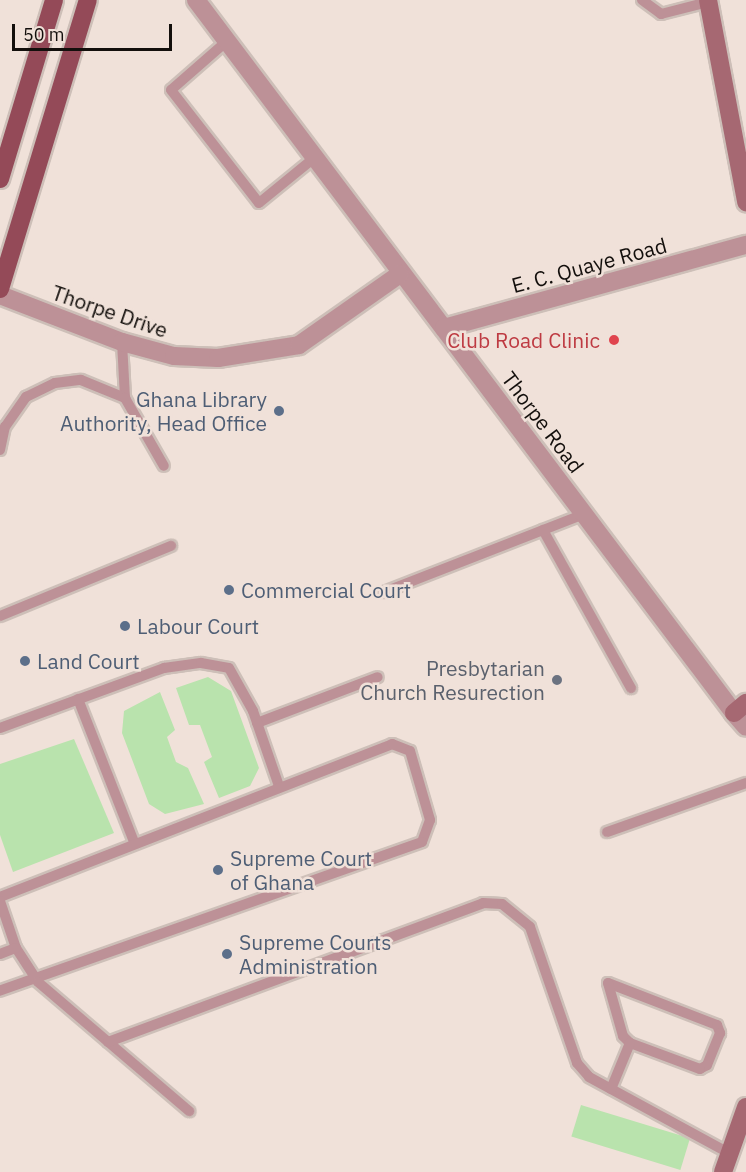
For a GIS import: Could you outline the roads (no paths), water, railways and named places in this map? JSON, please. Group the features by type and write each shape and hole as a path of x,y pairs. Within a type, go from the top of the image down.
{"main road":[{"path":"0,179 54,0"},
{"path":"0,289 88,0"},
{"path":"708,1 746,202"},
{"path":"723,1172 746,1107"}],"street":[{"name":"Thorpe Road","path":"196,0 400,274 444,328 584,514 742,714"},
{"name":"E. C. Quaye Road","path":"444,328 746,245"},
{"name":"Thorpe Drive","path":"0,296 122,342 174,356 277,352 316,335 400,274"}],"lane":[{"path":"642,0 661,14 708,1"},
{"path":"227,41 171,90 259,203 314,158"},
{"path":"122,342 125,398 164,466"},
{"path":"0,450 5,427 26,398 55,383 81,380 125,398"},
{"path":"384,592 584,514"},
{"path":"543,530 631,688"},
{"path":"0,616 171,546"},
{"path":"1,726 164,668 201,663 229,668 257,723 279,786"},
{"path":"257,723 378,677"},
{"path":"78,699 134,843"},
{"path":"0,991 38,982 422,842 429,830 410,751 402,745 279,786 0,899 16,948 38,982 189,1111"},
{"path":"608,832 746,783"},
{"path":"108,1042 483,903 502,904 530,927 577,1063 611,1089 731,1154"},
{"path":"0,954 16,948"},
{"path":"608,983 717,1025 720,1033 700,1069 630,1043 623,1036 608,983"},
{"path":"611,1089 630,1043"}],"place":[{"name":"Club Road Clinic","path":"614,340"},
{"name":"Ghana Library Authority, Head Office","path":"279,411"},
{"name":"Commercial Court","path":"229,590"},
{"name":"Labour Court","path":"125,626"},
{"name":"Land Court","path":"25,661"},
{"name":"Presbytarian Church Resurection","path":"557,680"},
{"name":"Supreme Court of Ghana","path":"218,870"},
{"name":"Supreme Courts Administration","path":"227,954"}]}
